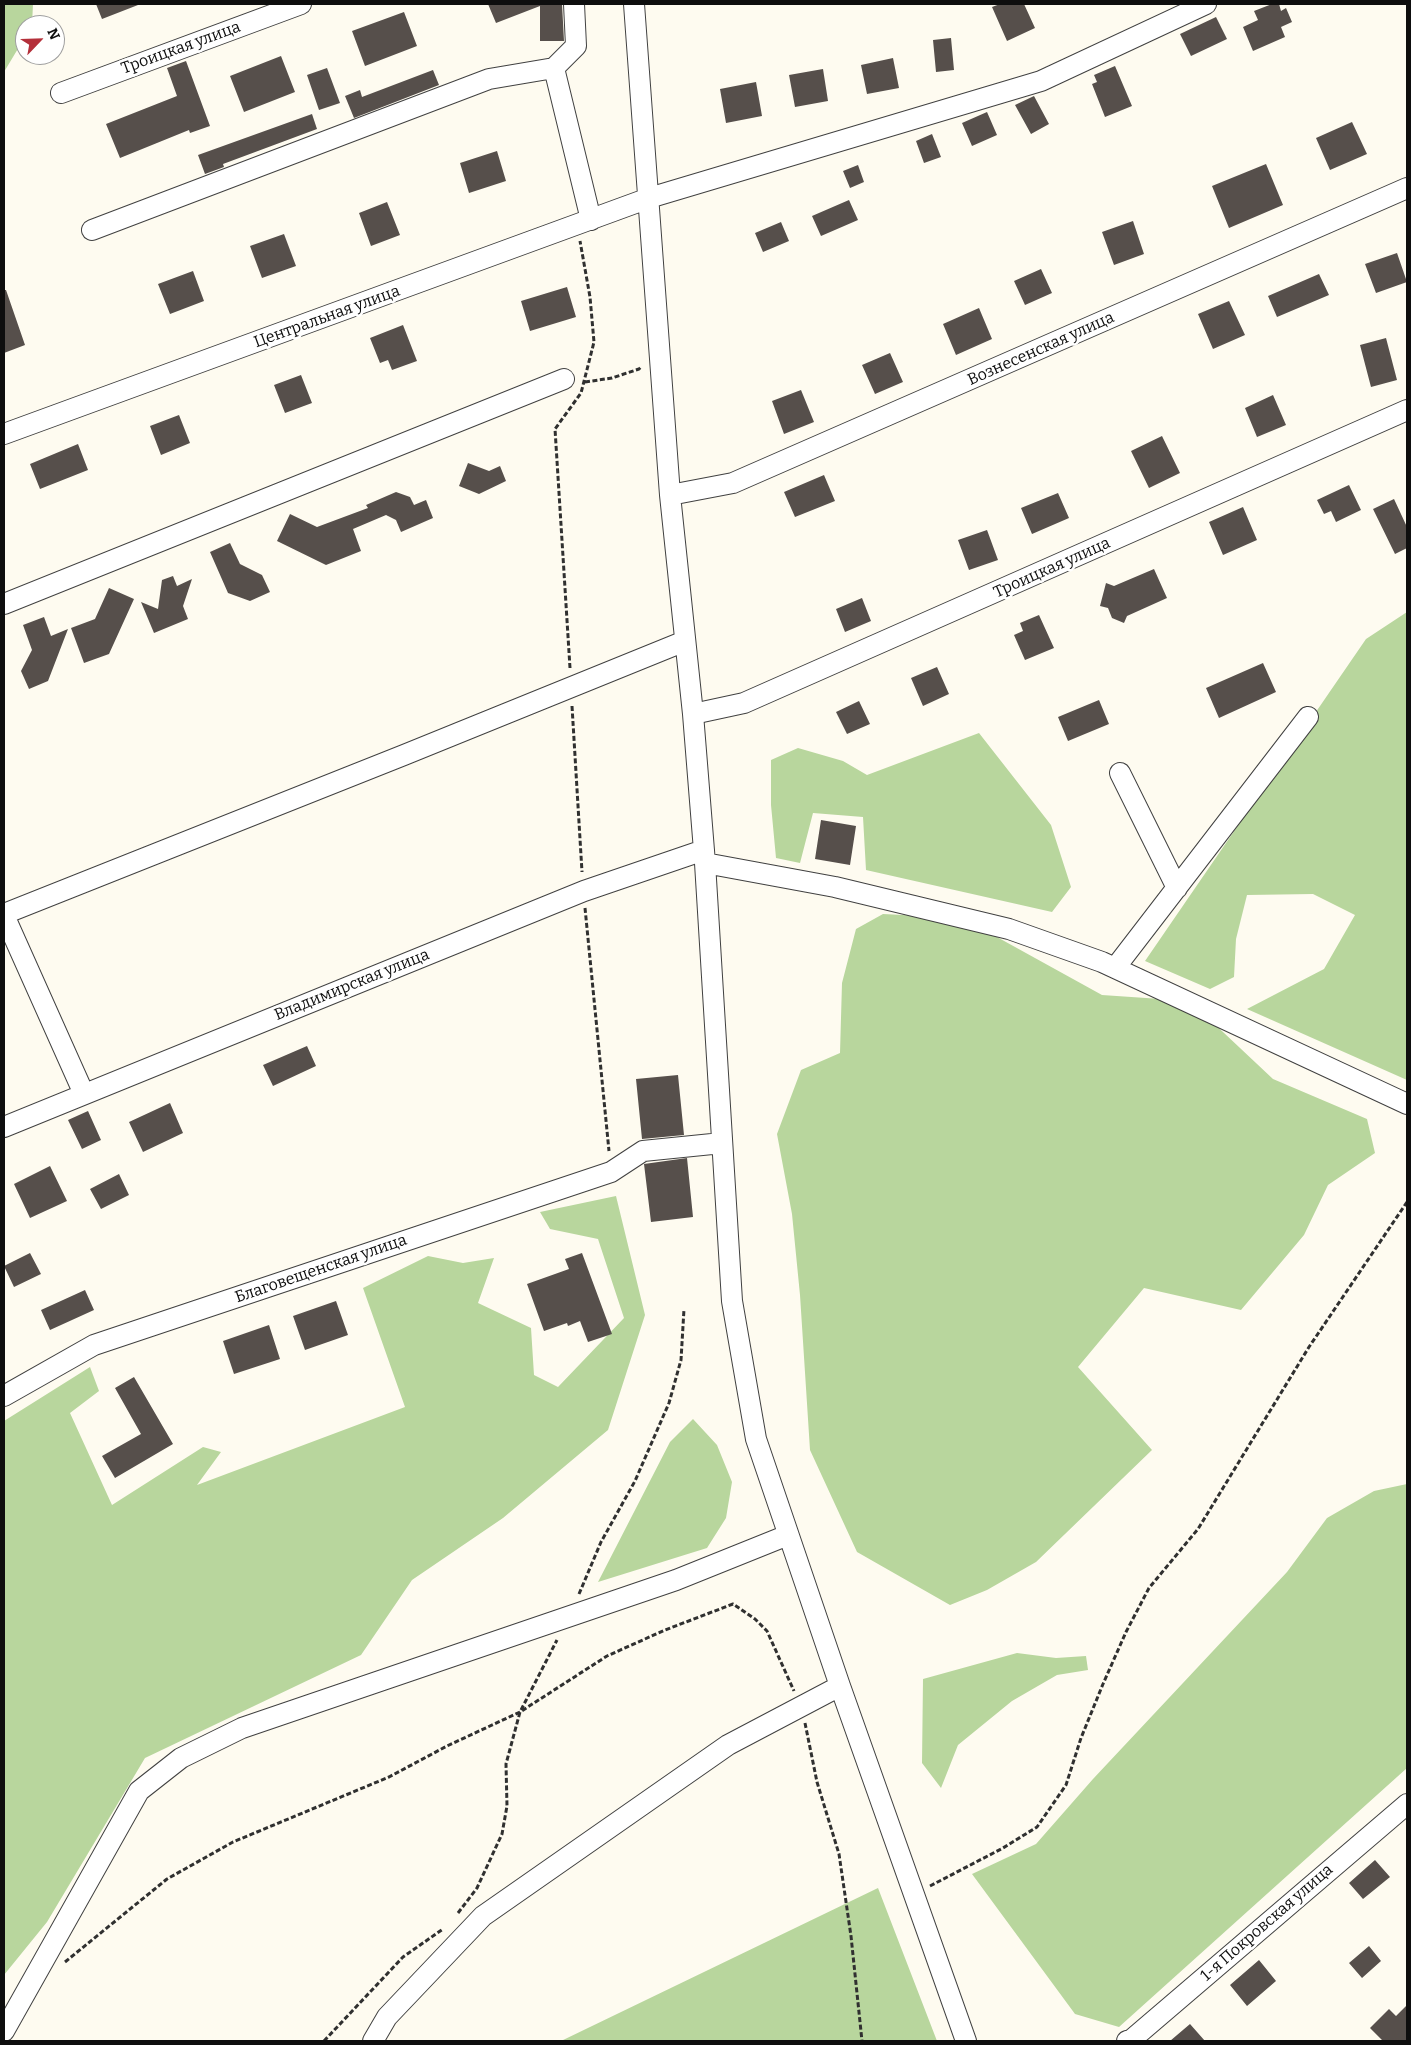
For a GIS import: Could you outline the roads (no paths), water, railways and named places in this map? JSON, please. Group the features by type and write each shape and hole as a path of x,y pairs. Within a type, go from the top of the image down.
{"street":[{"name":"Троицкая улица","path":"61,93 301,4"},
{"path":"92,230 489,79 554,68 576,46 574,4"},
{"path":"634,4 670,495 693,714 704,856 734,1310 756,1439 912,1895 966,2041"},
{"name":"Центральная улица","path":"4,434 649,198 1041,81 1206,4"},
{"path":"554,68 591,220"},
{"name":"Вознесенская улица","path":"670,495 733,483 1407,188"},
{"path":"4,604 564,379"},
{"name":"Троицкая улица","path":"693,714 744,703 1407,410"},
{"path":"84,1094 4,914 414,752 685,641"},
{"path":"1115,968 1308,717"},
{"path":"1120,773 1177,888"},
{"path":"704,856 1010,930 1115,968 1407,1104"},
{"name":"Владимирская улица","path":"4,1127 584,890 704,856"},
{"name":"Благовещенская улица","path":"4,1396 94,1345 611,1172 643,1151 722,1143"},
{"path":"4,2031 140,1791 181,1758 242,1728 676,1580 788,1536"},
{"path":"373,2041 387,2017 483,1916 728,1745 840,1686"},
{"name":"1-я Покровская улица","path":"1127,2041 1131,2040 1407,1804"}]}
